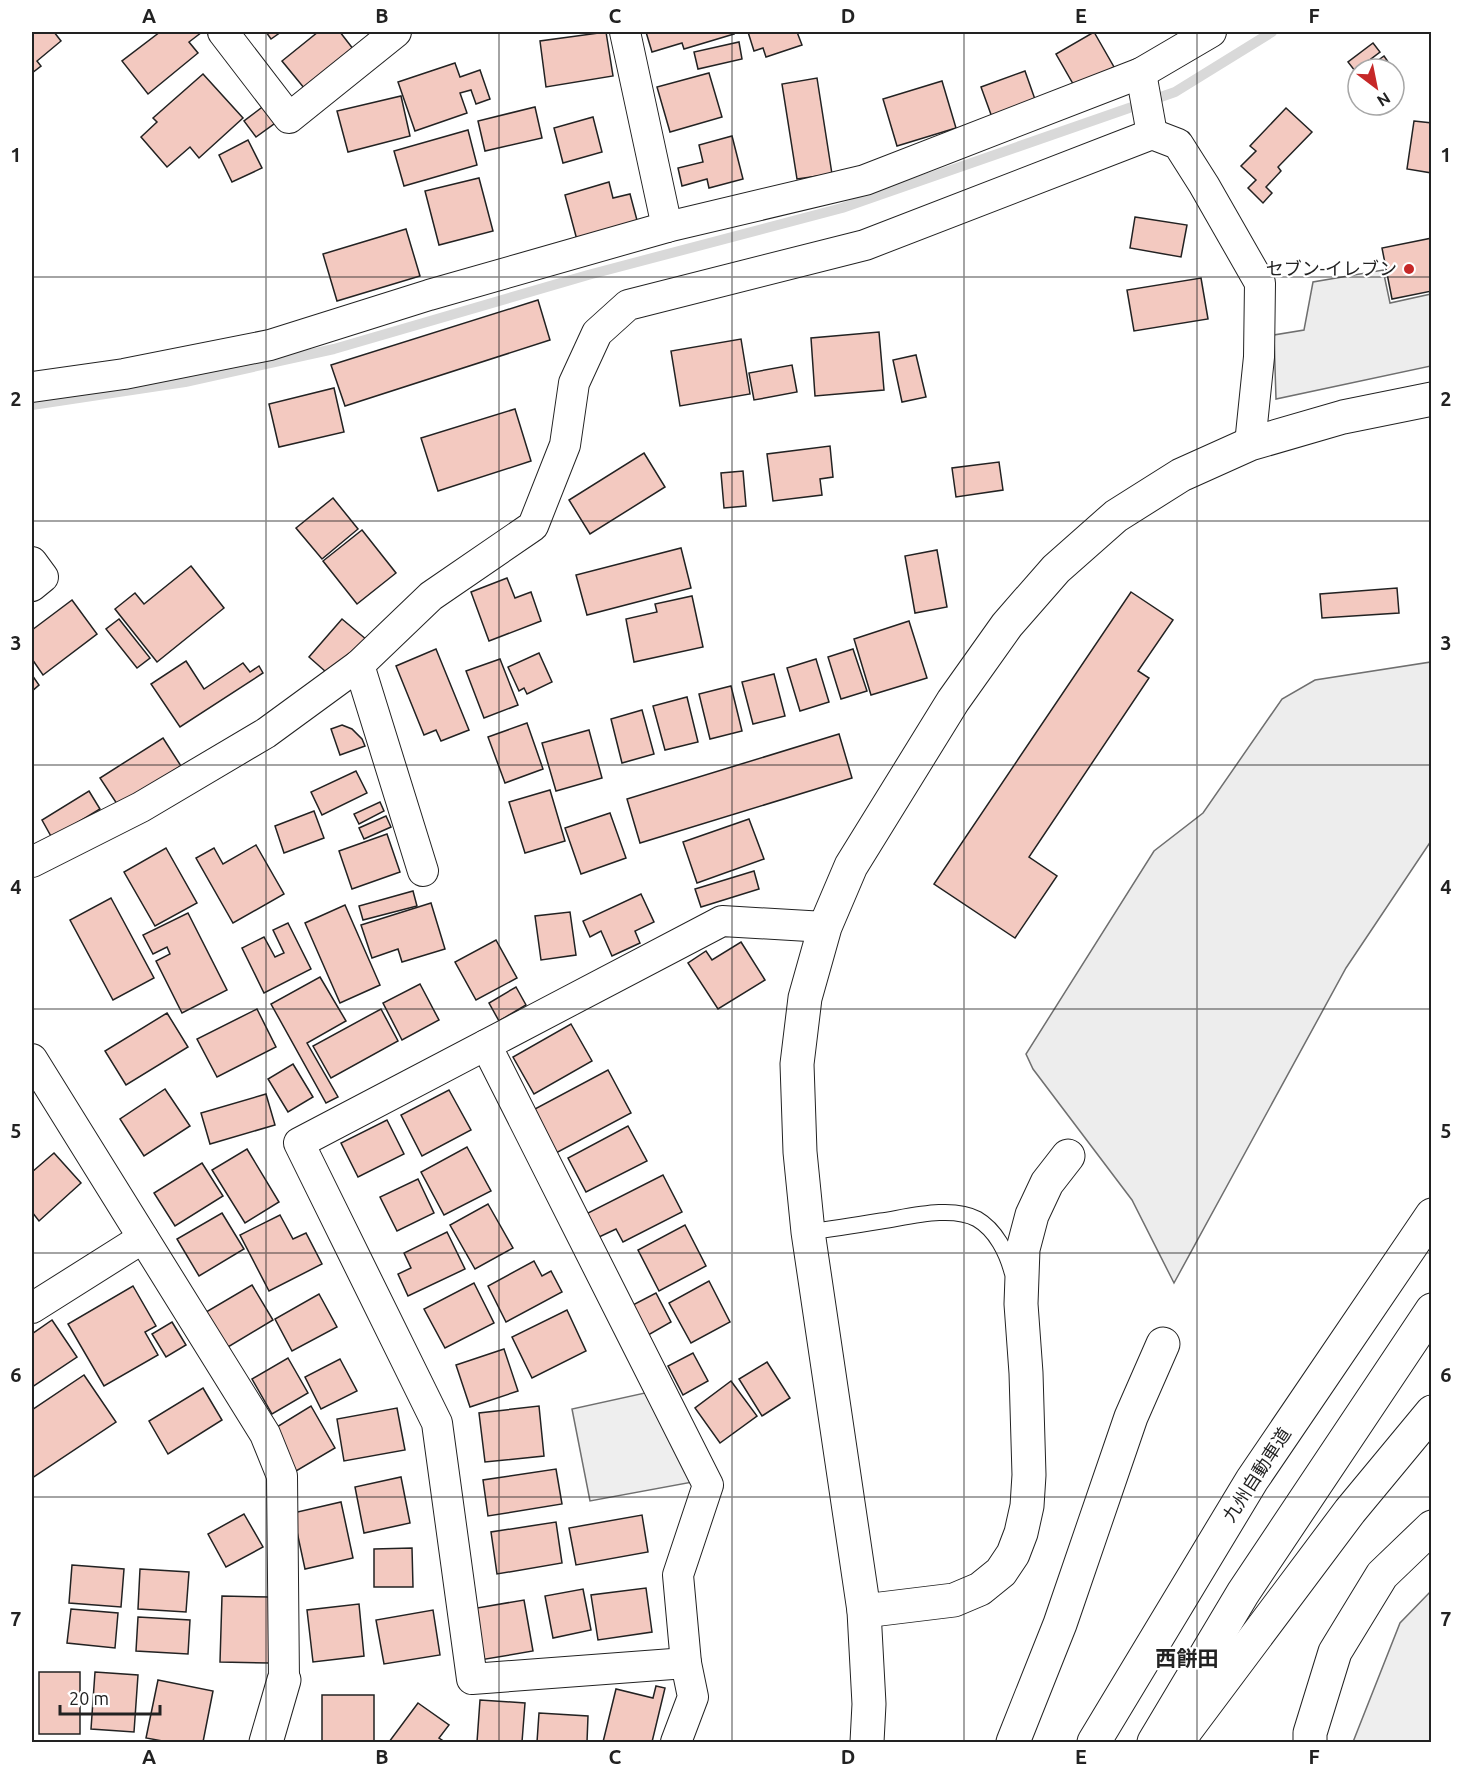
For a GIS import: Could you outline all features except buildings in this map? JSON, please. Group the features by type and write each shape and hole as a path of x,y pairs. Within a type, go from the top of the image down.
{"main road":[{"path":"867,1743 869,1704 864,1611 808,1232 800,1152 797,1064 805,998 825,927 851,866 953,701 1007,625 1056,569 1116,516 1181,475 1250,444 1343,417 1431,399"},
{"path":"864,1611 954,1600 980,1589 1000,1572 1013,1554 1022,1533 1029,1475 1021,1304 1023,1249 1032,1215 1047,1183 1068,1156"},
{"name":"九州自動車道","path":"1094,1743 1252,1480 1431,1215"},
{"path":"1154,1743 1243,1593 1431,1310"},
{"path":"1013,1743 1060,1624 1131,1417 1163,1344"},
{"path":"1177,1743 1350,1511 1431,1412"},
{"path":"1310,1743 1310,1733 1335,1652 1382,1575 1431,1527"},
{"path":"266,1743 284,1680"}],"street":[{"path":"223,32 289,118 396,32"},
{"path":"625,32 667,227"},
{"path":"32,387 124,374 270,345 429,295 667,227 865,180 1141,73 1211,32"},
{"path":"1141,73 1152,134"},
{"path":"32,862 141,807 266,733 359,665 431,596 533,526 565,445 574,383 597,333 628,304 865,245 1152,134 1178,144 1260,283 1259,357 1250,444"},
{"path":"32,562 43,577 32,586"},
{"path":"359,665 423,871"},
{"path":"686,1663 472,1679 437,1423 299,1143 722,921 825,927"},
{"path":"486,1045 708,1485 678,1575 686,1663 693,1697 676,1743"},
{"path":"32,1061 265,1434 282,1476 284,1680"},
{"path":"32,1308 143,1238"}],"lane":[{"path":"808,1232 934,1213 957,1214 977,1219 994,1234 1008,1259 1021,1304"}],"shaded area":[{"path":"1383,270 1390,303 1431,294 1431,366 1276,399 1274,335 1304,330 1313,282"},
{"path":"1431,662 1431,841 1346,968 1174,1283 1132,1200 1033,1069 1026,1054 1154,851 1203,813 1282,699 1315,680"},
{"path":"672,1387 709,1479 590,1501 572,1409"},
{"path":"1431,1591 1431,1742 1353,1742 1400,1623"}],"waterway":[{"path":"32,405 185,382 334,349 588,275 842,208 1175,92 1272,32"}],"place":[{"name":"セブン-イレブン","path":"1409,269"}],"district":[{"name":"西餅田","path":"1187,1659"}]}
